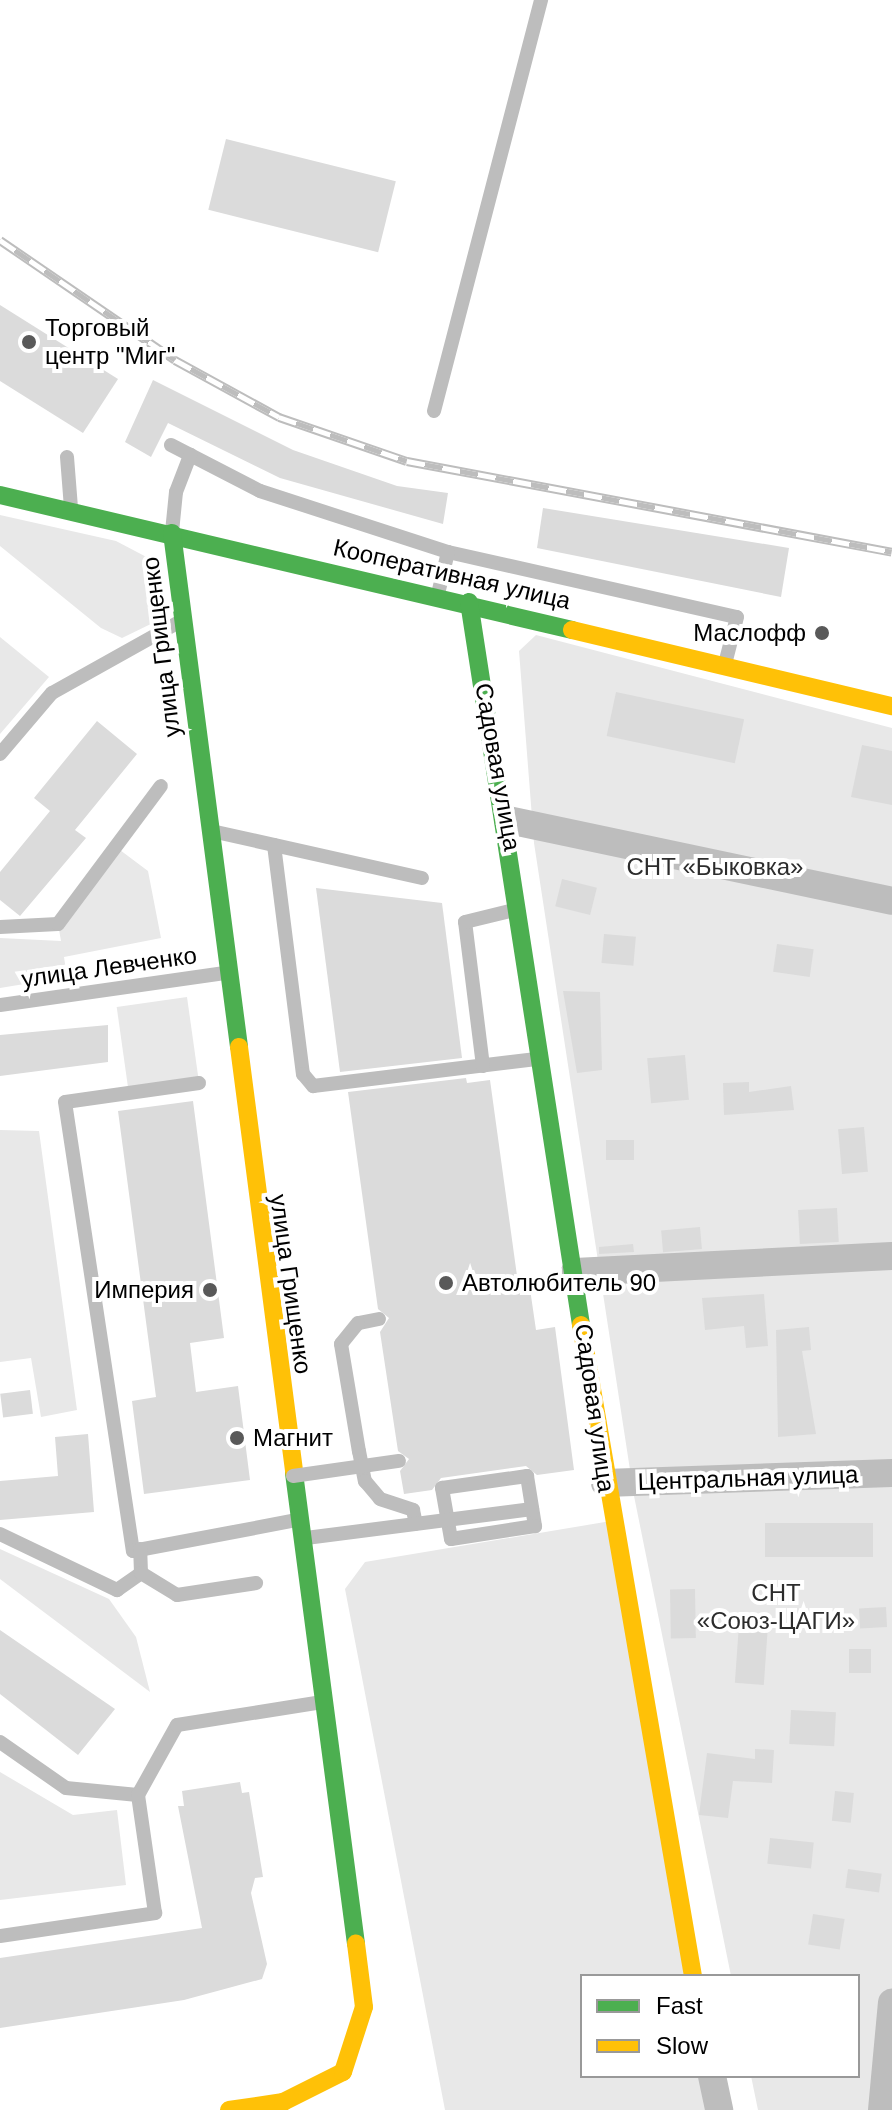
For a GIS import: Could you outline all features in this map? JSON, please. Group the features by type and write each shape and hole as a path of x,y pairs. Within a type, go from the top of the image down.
{"street":[{"name":"Кооперативная улица","path":"0,495 438,594 892,706"},
{"name":"улица Грищенко","path":"172,533 225,973 364,2007 357,2040 343,2072 300,2103 229,2110"},
{"name":"Садовая улица","path":"469,602 508,820 605,1483 693,1974"},
{"path":"508,820 892,901"},
{"path":"575,1272 892,1256"},
{"name":"Центральная улица","path":"605,1483 892,1473"},
{"path":"882,2110 892,2002"},
{"path":"712,2078 719,2110"}],"lane":[{"path":"434,411 541,0"},
{"path":"171,445 260,491 448,552 737,617 725,665"},
{"path":"172,533 176,492 190,455"},
{"path":"67,457 72,512"},
{"path":"438,594 448,552"},
{"path":"0,754 52,693 182,620"},
{"path":"0,927 58,924 161,786"},
{"path":"207,831 422,878"},
{"path":"274,845 307,1080 321,1087 544,1058"},
{"path":"483,1066 465,922 521,909"},
{"name":"улица Левченко","path":"0,1005 225,973"},
{"path":"199,1083 65,1102 133,1551 299,1529 416,1524 448,1520 532,1509 527,1476 442,1488 448,1520"},
{"path":"379,1319 358,1323 341,1344 359,1451 365,1481 380,1499 413,1510 416,1524"},
{"path":"293,1476 399,1461"},
{"path":"0,1534 117,1590 141,1573"},
{"path":"140,1549 141,1573"},
{"path":"141,1573 177,1595 256,1583"},
{"path":"0,1936 155,1913 138,1795 177,1725 323,1702"},
{"path":"0,1742 66,1788 138,1795"}],"green space":[{"path":"0,515 116,541 156,562 157,621 122,638 101,628 0,546"},
{"name":"СНТ «Быковка»","path":"536,635 892,728 892,2110 758,2110 751,2078 860,2078 860,1974 731,1974 634,1496 534,843 519,651"},
{"path":"0,637 49,677 0,734"},
{"path":"116,847 148,871 161,938 64,957 67,977 0,988 0,938 61,941 58,924"},
{"path":"187,997 199,1083 129,1093 117,1007"},
{"path":"0,1130 39,1131 77,1410 41,1417 31,1358 0,1362"},
{"path":"611,1521 693,1974 580,1974 580,2078 712,2078 719,2110 445,2110 345,1589 365,1562"},
{"path":"0,1549 109,1599 136,1637 150,1692 0,1579"},
{"path":"0,1772 73,1815 117,1810 126,1885 0,1900"}],"building":[{"path":"226,139 396,181 378,252 208,210"},
{"name":"Торговый центр \"Миг\"","path":"0,305 118,379 83,433 0,381"},
{"path":"153,380 293,450 397,486 448,493 443,524 280,478 168,423 151,457 125,442"},
{"path":"543,508 789,548 781,597 537,548"},
{"path":"616,692 744,719 735,763 607,736"},
{"path":"97,721 137,754 75,830 86,838 20,916 0,900 0,872 50,811 34,798"},
{"path":"862,745 892,751 892,805 851,797"},
{"path":"562,879 597,888 590,915 555,906"},
{"path":"316,888 442,903 462,1058 340,1072"},
{"path":"604,934 636,937 633,966 601,963"},
{"path":"777,944 814,949 810,977 773,972"},
{"path":"563,991 600,992 602,1070 577,1073"},
{"path":"108,1025 108,1062 0,1076 0,1035"},
{"path":"685,1055 689,1100 651,1103 647,1058"},
{"name":"Автолюбитель 90","path":"466,1078 467,1083 490,1080 518,1283 529,1282 536,1330 555,1327 574,1470 537,1475 526,1466 441,1478 432,1490 404,1494 400,1471 409,1459 398,1451 380,1332 389,1318 378,1309 348,1092"},
{"path":"749,1082 749,1092 791,1086 794,1110 724,1115 723,1083"},
{"path":"193,1101 224,1338 190,1343 196,1392 238,1386 250,1480 144,1494 132,1401 156,1397 118,1111"},
{"path":"864,1127 868,1172 842,1174 838,1129"},
{"path":"606,1140 634,1140 634,1160 606,1160"},
{"path":"837,1208 839,1242 800,1244 798,1210"},
{"path":"700,1227 702,1249 663,1252 661,1230"},
{"path":"633,1244 634,1252 599,1254 599,1247"},
{"path":"764,1294 768,1346 746,1348 744,1326 705,1330 702,1298"},
{"path":"809,1327 811,1350 802,1351 816,1434 778,1437 776,1330"},
{"path":"30,1390 33,1414 3,1417 0,1394"},
{"path":"88,1434 94,1512 0,1520 0,1481 58,1476 55,1437"},
{"path":"765,1523 873,1523 873,1557 765,1557"},
{"path":"670,1589 695,1589 696,1638 671,1638"},
{"path":"886,1607 887,1627 860,1628 859,1608"},
{"path":"739,1624 768,1626 764,1685 735,1683"},
{"path":"0,1630 115,1709 78,1755 0,1694"},
{"path":"849,1649 871,1649 871,1673 849,1673"},
{"path":"791,1710 836,1712 834,1746 789,1744"},
{"path":"755,1749 774,1750 772,1783 733,1781 728,1818 699,1815 707,1753 755,1759"},
{"path":"240,1782 242,1793 249,1792 263,1877 255,1878 251,1893 267,1964 262,1979 184,2000 0,2028 0,1958 202,1928 178,1806 184,1806 182,1791"},
{"path":"835,1791 854,1793 851,1823 832,1821"},
{"path":"770,1838 814,1843 811,1868 767,1864"},
{"path":"848,1869 882,1874 879,1893 845,1888"},
{"path":"813,1914 845,1919 840,1950 808,1945"}],"railway":[{"path":"0,240 175,360 279,417 407,461 892,552"}],"traffic: fast":[{"path":"0,495 572,630"},
{"path":"172,533 239,1047"},
{"path":"469,602 581,1325"},
{"path":"294,1473 356,1944"}],"traffic: slow":[{"path":"572,630 892,706"},
{"path":"239,1047 294,1473"},
{"path":"581,1325 693,1974"},
{"path":"229,2110 283,2102 343,2072 364,2007 356,1944"}],"place":[{"name":"Торговый центр \"Миг\"","path":"29,342"},
{"name":"Маслофф","path":"822,633"},
{"name":"Автолюбитель 90","path":"446,1283"},
{"name":"Империя","path":"210,1290"},
{"name":"Магнит","path":"237,1438"}],"park label":[{"name":"СНТ «Союз-ЦАГИ»","path":"776,1607"}]}
